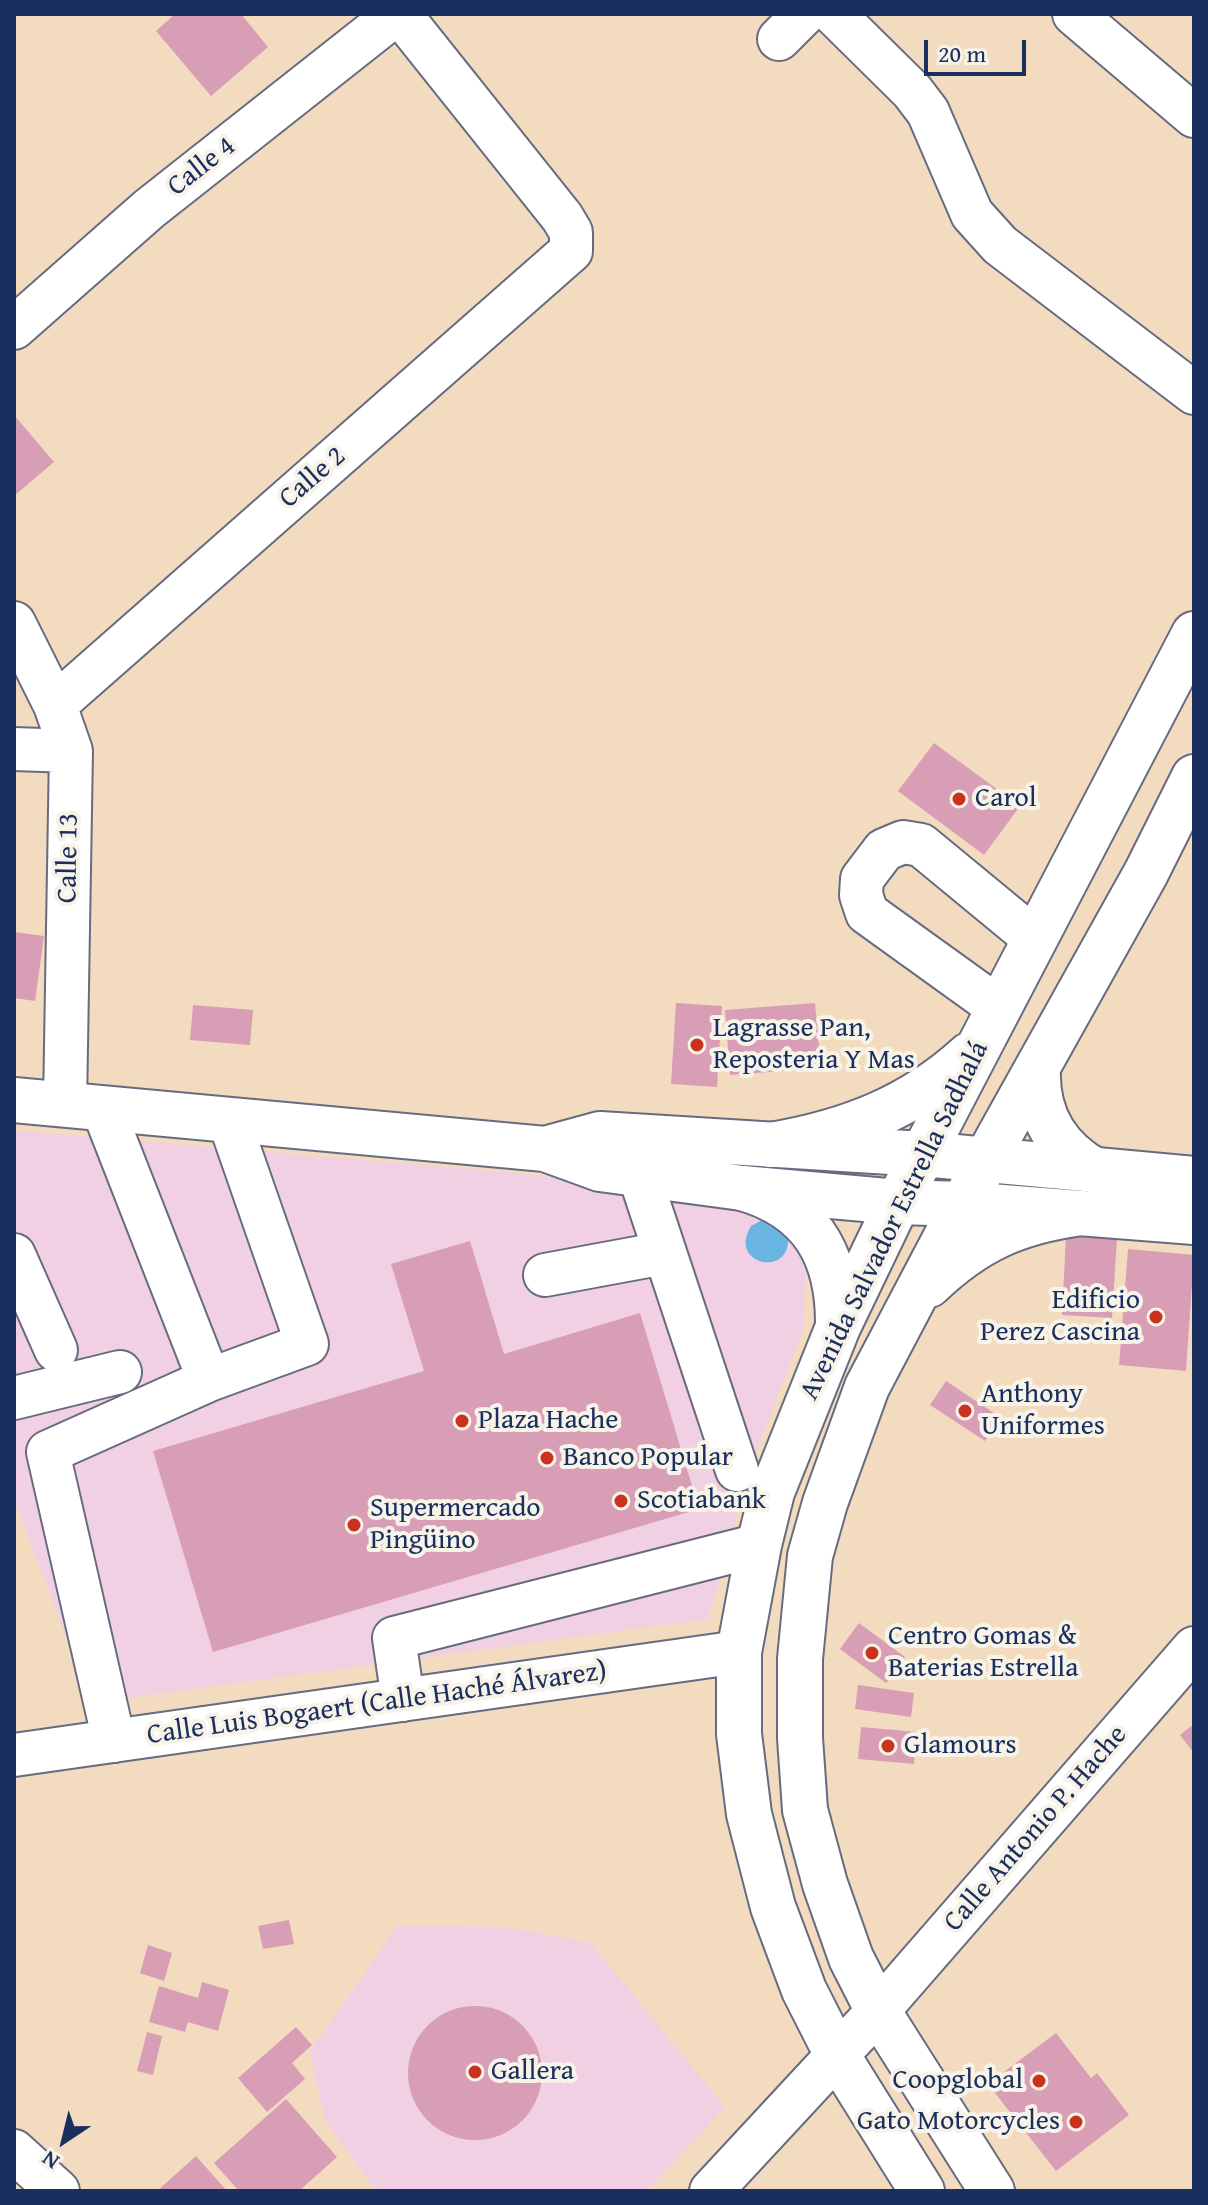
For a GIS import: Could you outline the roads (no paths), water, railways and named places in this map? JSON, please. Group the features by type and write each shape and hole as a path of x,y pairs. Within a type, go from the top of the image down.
{"main road":[{"name":"Avenida Salvador Estrella Sadhalá","path":"922,2191 837,2055 804,1990 773,1907 749,1814 739,1734 739,1652 772,1492 838,1327 898,1202 1194,634"},
{"name":"Avenida Salvador Estrella Sadhalá","path":"992,2191 878,2011 851,1958 825,1884 805,1810 800,1738 800,1659 810,1556 825,1503 867,1387 986,1161 1188,803"},
{"path":"771,1145 829,1134 883,1113 934,1084 989,1027"},
{"path":"1038,1069 1039,1100 1050,1129 1070,1153 1096,1171"},
{"path":"14,1100 545,1149 600,1169 742,1188 1194,1222"},
{"path":"545,1149 600,1134 923,1154 1194,1179"},
{"path":"742,1188 762,1193 781,1203 811,1230 831,1266 836,1286 838,1327"},
{"path":"901,1322 931,1283 978,1246 1033,1221 1081,1213"}],"street":[{"name":"Calle 2","path":"55,705 571,251 571,232 562,217 398,14"},
{"name":"Calle 4","path":"14,328 149,209 398,14"},
{"path":"834,14 912,91 928,112 972,214 1000,245 1194,393"},
{"path":"1074,14 1194,116"},
{"name":"Calle 13","path":"14,623 55,705 71,751 84,1107"},
{"path":"14,749 71,751"},
{"path":"989,1027 867,913 861,895 862,879 884,850 903,842 921,845 1035,939"},
{"path":"84,1107 209,1380"},
{"path":"114,1741 48,1452 209,1380 307,1344 229,1120"},
{"path":"639,1174 737,1470"},
{"path":"545,1275 664,1253"},
{"path":"14,1255 56,1350"},
{"path":"14,1398 120,1372"},
{"path":"403,1700 394,1638 759,1545"},
{"name":"Calle Antonio P. Hache","path":"711,2191 878,2011 1194,1648"},
{"name":"Calle Luis Bogaert (Calle Haché Álvarez)","path":"14,1755 739,1652"},
{"path":"14,2151 58,2191"}],"water":[{"path":"764,1219 787,1232 787,1247 782,1257 773,1262 763,1262 747,1251 746,1240 751,1226"}],"place":[{"name":"Carol","path":"959,799"},
{"name":"Lagrasse Pan, Reposteria Y Mas","path":"697,1045"},
{"name":"Edificio Perez Cascina","path":"1156,1317"},
{"name":"Anthony Uniformes","path":"965,1411"},
{"name":"Plaza Hache","path":"462,1421"},
{"name":"Banco Popular","path":"547,1458"},
{"name":"Scotiabank","path":"621,1501"},
{"name":"Supermercado Pingüino","path":"354,1525"},
{"name":"Centro Gomas & Baterias Estrella","path":"872,1653"},
{"name":"Glamours","path":"888,1746"},
{"name":"Gallera","path":"475,2072"},
{"name":"Coopglobal","path":"1039,2081"},
{"name":"Gato Motorcycles","path":"1076,2122"}]}
